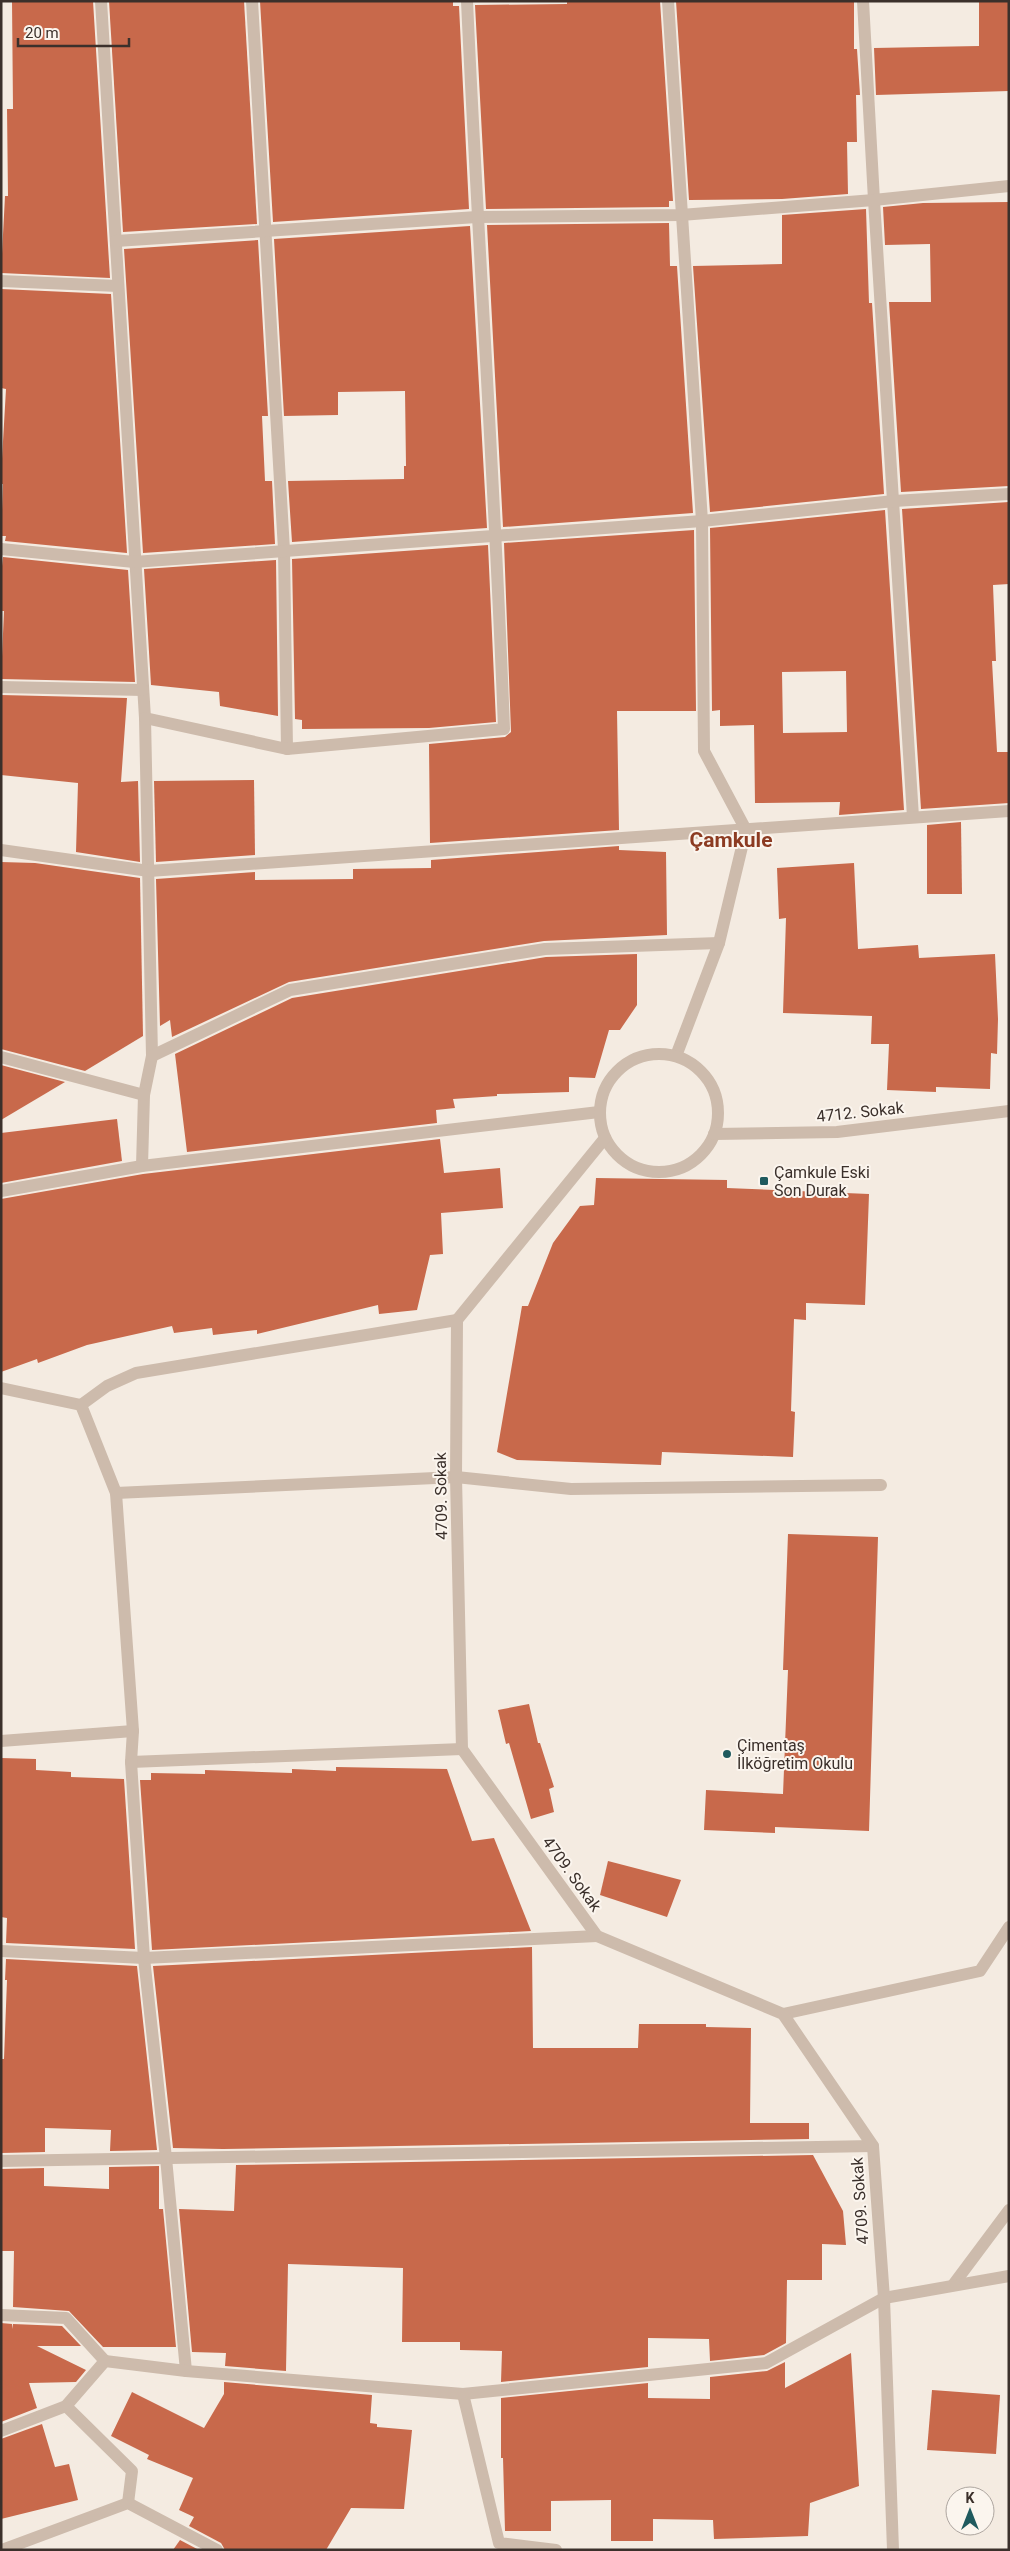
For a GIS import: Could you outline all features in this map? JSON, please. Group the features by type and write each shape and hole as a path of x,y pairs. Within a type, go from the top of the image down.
{"street":[{"path":"101,1 145,718 152,1056 144,1095 142,1166"},
{"path":"252,1 284,550 287,749"},
{"path":"145,718 287,749 504,729 497,536 477,217 467,1"},
{"path":"668,1 702,521 704,751 746,830 719,943 676,1056"},
{"path":"863,1 913,817"},
{"path":"116,241 477,217 681,215 874,200 1009,186"},
{"path":"1,280 118,286"},
{"path":"1,549 134,562 702,521 894,501 1009,494"},
{"path":"1,687 143,690"},
{"path":"1,850 149,871 1009,811"},
{"path":"152,1056 290,990 545,949 719,943"},
{"path":"656,1054 676,1056 693,1064 707,1078 716,1096 718,1115 714,1134 704,1151 689,1164 671,1170 651,1172 633,1165 616,1154 605,1138 599,1112 602,1095 610,1079 622,1066 637,1058 656,1054"},
{"path":"1,1057 144,1095"},
{"name":"4712. Sokak","path":"714,1134 836,1132 1009,1111"},
{"path":"1,1191 142,1166 599,1112"},
{"path":"1,1388 81,1405 107,1386 136,1373 457,1320 605,1138"},
{"name":"4709. Sokak","path":"457,1320 456,1477 462,1749 597,1936 783,2014 873,2146 884,2298 893,2550"},
{"path":"81,1405 116,1493 133,1731 131,1762 144,1958 166,2158 186,2371"},
{"path":"116,1493 456,1477 571,1489 881,1485"},
{"path":"1,1741 133,1731"},
{"path":"131,1762 462,1749"},
{"path":"783,2014 980,1972 1009,1927"},
{"path":"1,1951 144,1958 597,1936"},
{"path":"1,2161 873,2146"},
{"path":"953,2285 1009,2210"},
{"path":"1,2314 66,2318 105,2361 186,2371 463,2394 766,2363 884,2298 1009,2276"},
{"path":"1,2430 66,2406 105,2361"},
{"path":"463,2394 499,2542 556,2550"},
{"path":"66,2406 132,2471 128,2504"},
{"path":"2,2550 128,2504 217,2550"}],"building":[{"path":"12,1 93,1 110,278 1,273 5,196 8,196 7,109 13,109"},
{"path":"109,1 244,1 257,224 123,232"},
{"path":"260,1 453,1 453,6 459,6 469,209 273,222"},
{"path":"567,1 660,1 673,201 669,201 669,207 486,209 475,5 567,4"},
{"path":"676,1 854,1 854,49 857,49 860,95 856,95 857,142 847,142 848,194 782,199 689,200"},
{"path":"979,1 1009,1 1009,91 876,95 874,48 979,46"},
{"path":"1009,202 1009,486 901,492 889,302 931,302 930,244 885,245 883,207 923,203"},
{"path":"866,209 869,303 872,303 884,494 710,512 693,266 782,264 782,215"},
{"path":"669,223 670,266 677,266 693,513 503,527 487,225"},
{"path":"470,226 487,528 292,542 288,481 404,479 404,466 406,466 405,391 338,392 338,415 284,416 274,239"},
{"path":"258,240 268,416 262,416 265,481 272,481 275,544 143,553 124,249"},
{"path":"1,289 111,294 127,553 5,541 6,536 1,536 3,484 1,484 1,476 6,389 1,388"},
{"path":"1009,502 1009,584 993,585 996,661 992,661 997,752 1009,752 1009,803 921,809 902,509"},
{"path":"885,510 904,810 839,815 840,802 755,803 754,725 720,726 720,710 712,711 710,528","holes":["846,671 847,732 783,733 782,672"]},
{"path":"694,530 696,711 617,711 619,830 430,843 429,744 505,737 511,732 504,543"},
{"path":"488,545 496,722 429,728 302,729 302,720 295,719 292,559"},
{"path":"3,557 128,570 135,682 1,679 4,611 1,611"},
{"path":"276,560 278,716 220,706 219,692 151,685 144,569"},
{"path":"1,695 127,698 121,782 138,781 140,862 76,852 78,783 1,775"},
{"path":"254,780 255,855 156,862 154,781"},
{"path":"961,822 962,894 927,894 927,825"},
{"path":"619,846 619,850 666,852 667,935 544,941 289,982 172,1037 170,1020 160,1026 156,879 255,872 255,880 353,879 353,869 431,868 431,860"},
{"path":"1,862 35,863 140,878 143,1036 85,1071 1,1049"},
{"path":"854,863 858,949 918,945 919,958 995,954 998,1019 997,1054 991,1053 990,1089 936,1087 936,1092 887,1090 889,1044 871,1044 872,1016 783,1013 786,918 779,919 777,868"},
{"path":"637,954 637,1005 620,1030 609,1030 595,1078 569,1077 569,1092 497,1094 497,1096 453,1099 455,1108 436,1110 437,1123 187,1152 175,1054 292,998 546,957"},
{"path":"1,1065 65,1082 1,1120"},
{"path":"117,1119 122,1161 1,1183 1,1133"},
{"path":"440,1139 444,1173 500,1168 503,1208 441,1213 443,1254 430,1255 417,1310 379,1314 378,1305 257,1334 257,1330 213,1335 212,1328 174,1333 172,1326 87,1345 38,1363 37,1359 1,1372 1,1199 143,1174"},
{"path":"596,1178 727,1180 727,1188 869,1194 865,1305 806,1303 806,1320 794,1319 791,1411 795,1412 793,1457 662,1452 661,1465 517,1460 497,1452 522,1306 528,1306 553,1243 580,1206 594,1205"},
{"path":"788,1534 878,1537 869,1831 775,1827 775,1833 704,1830 706,1790 783,1794 788,1670 783,1670"},
{"path":"529,1704 538,1743 540,1743 554,1787 549,1789 554,1812 531,1819 509,1743 506,1744 498,1710"},
{"path":"1,1758 36,1759 36,1770 71,1772 71,1777 124,1779 135,1949 6,1943 7,1918 1,1917"},
{"path":"336,1767 447,1769 472,1841 494,1838 531,1931 152,1950 140,1780 151,1780 151,1773 205,1774 205,1770 292,1773 292,1769 336,1771"},
{"path":"608,1861 681,1880 667,1917 600,1895"},
{"path":"532,1947 533,2048 638,2048 639,2024 706,2024 706,2027 751,2028 750,2123 809,2123 809,2139 223,2149 173,2148 153,1966"},
{"path":"6,1959 137,1966 157,2150 110,2151 111,2130 45,2128 45,2152 1,2153 1,2059 4,2059"},
{"path":"813,2155 843,2211 846,2245 822,2244 822,2280 787,2280 786,2343 764,2355 710,2361 709,2339 648,2338 648,2367 501,2382 502,2351 460,2350 460,2342 402,2342 403,2268 288,2264 286,2371 225,2366 226,2353 192,2352 179,2209 234,2211 236,2165"},
{"path":"159,2166 159,2209 163,2209 176,2347 103,2347 69,2311 13,2307 14,2251 1,2251 1,2169 44,2168 44,2186 109,2189 109,2167"},
{"path":"1,2323 12,2324 13,2329 13,2324 62,2326 81,2346 37,2346 86,2370 76,2382 29,2383 37,2408 1,2422"},
{"path":"851,2353 859,2486 810,2503 808,2536 714,2539 713,2520 653,2519 653,2541 611,2541 611,2500 551,2501 551,2531 505,2531 503,2458 501,2458 501,2398 648,2383 648,2398 710,2399 710,2377 767,2371 785,2362 785,2388"},
{"path":"224,2382 372,2395 370,2423 377,2424 377,2427 412,2430 404,2509 351,2508 326,2550 225,2550 221,2543 189,2526 194,2517 179,2510 193,2478 147,2459 149,2455 111,2436 132,2392 204,2428 224,2394"},
{"path":"932,2390 1000,2395 996,2454 927,2450"},
{"path":"42,2424 55,2467 69,2464 78,2500 1,2519 1,2439"},
{"path":"180,2540 199,2550 173,2550"}],"place":[{"name":"Çamkule Eski Son Durak","path":"764,1181"},
{"name":"Çimentaş İlköğretim Okulu","path":"727,1754"}],"district":[{"name":"Çamkule","path":"731,840"}]}
